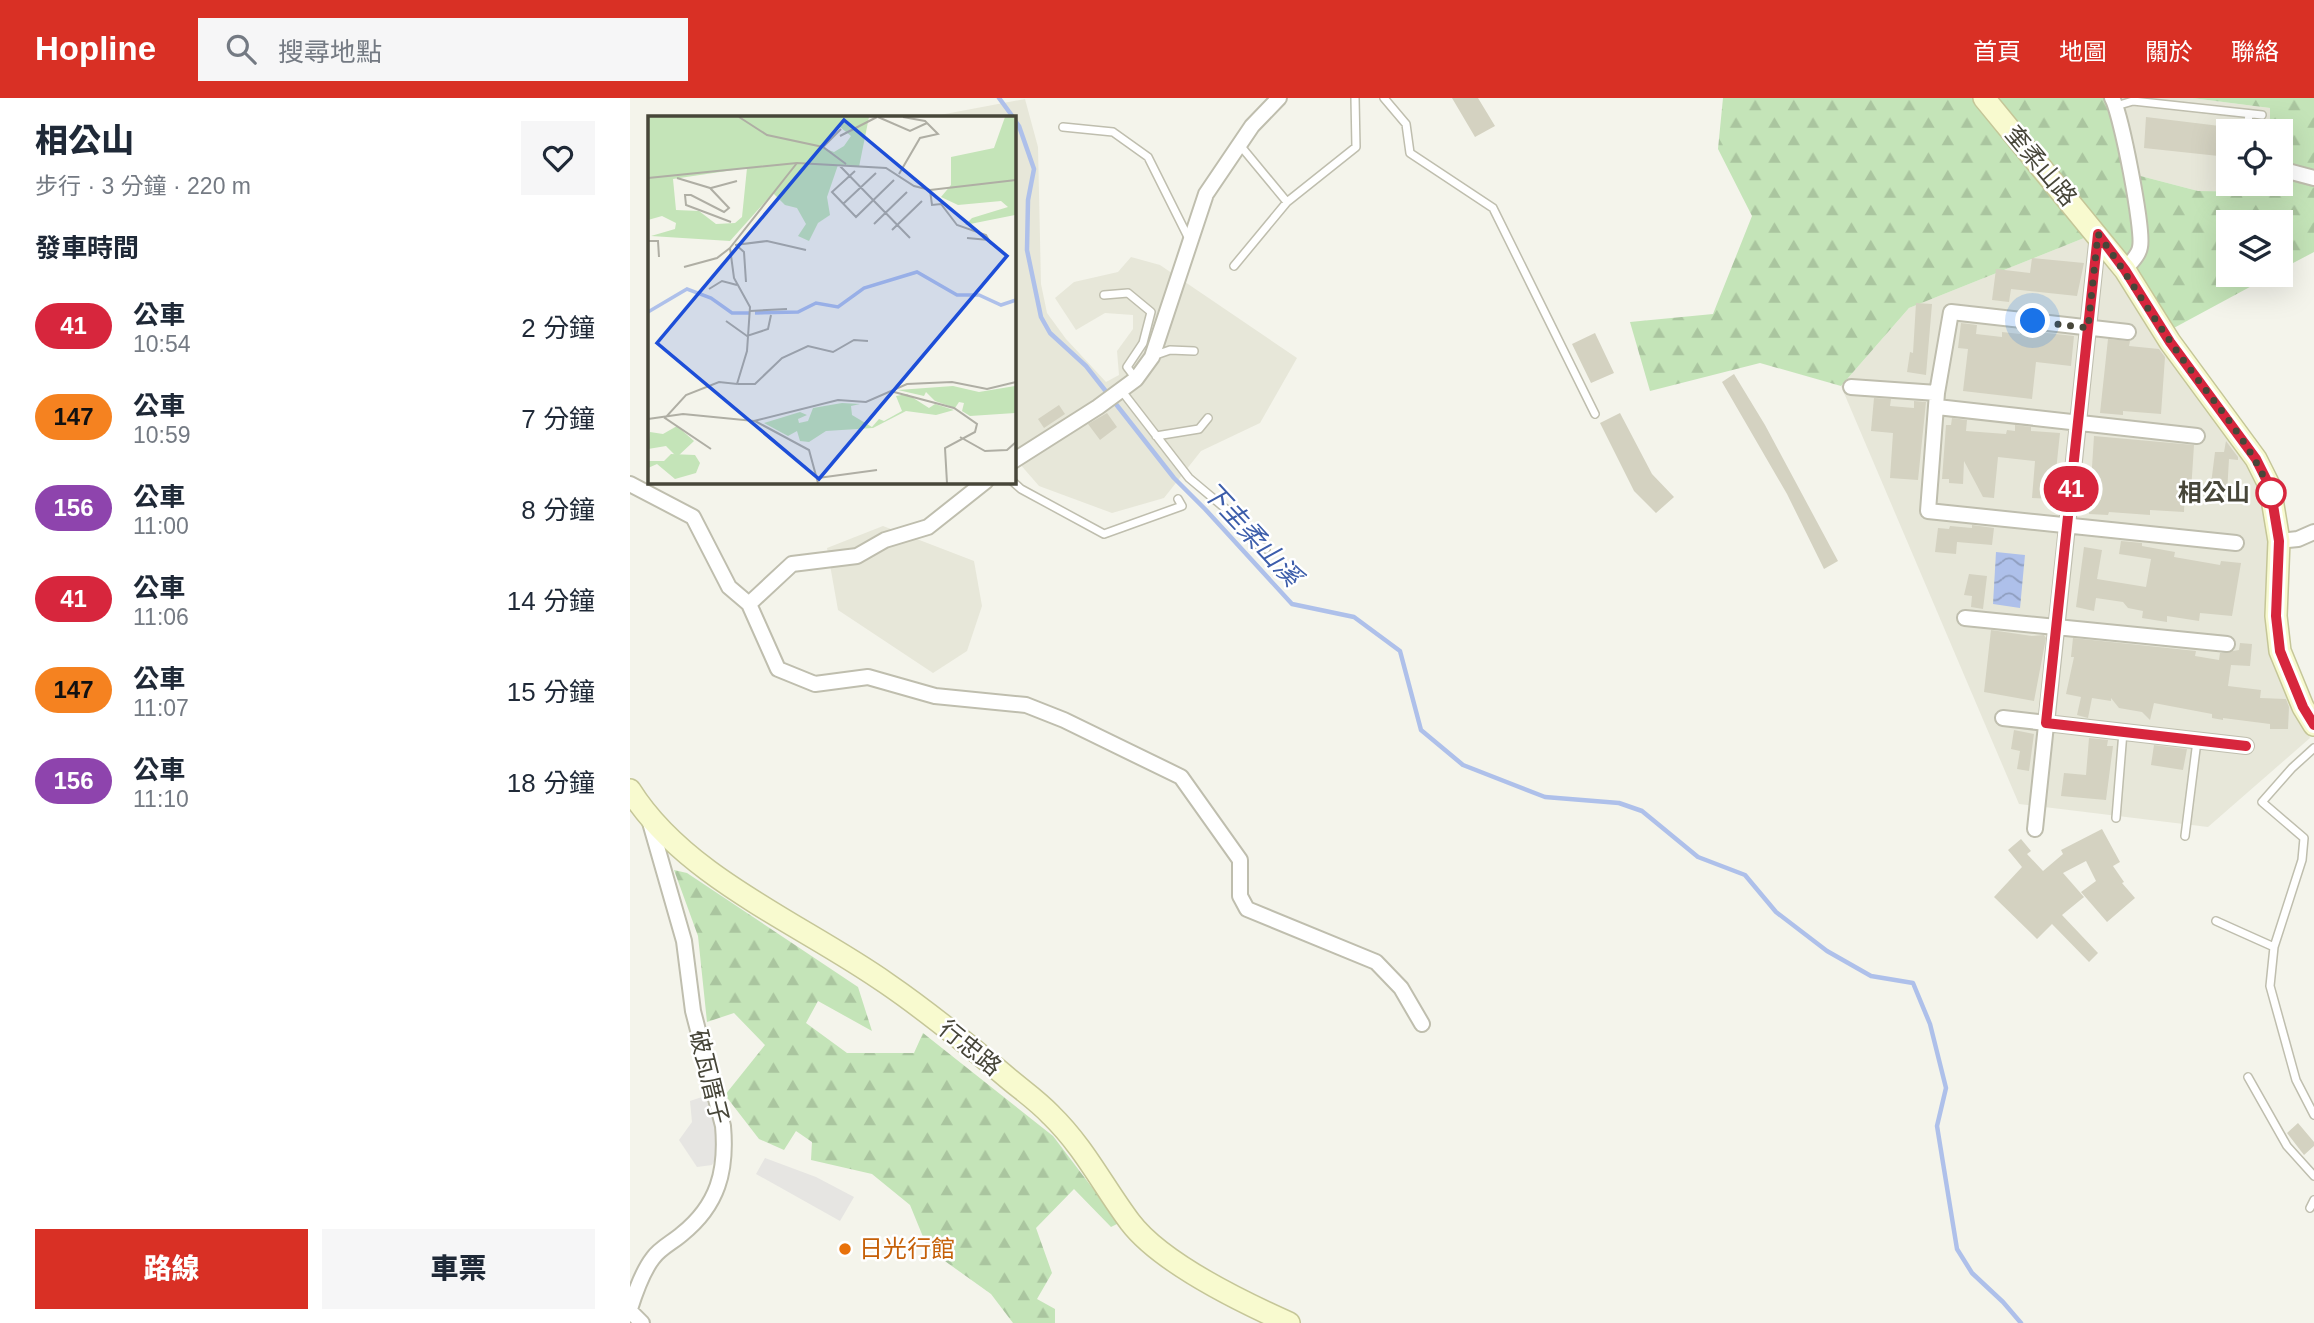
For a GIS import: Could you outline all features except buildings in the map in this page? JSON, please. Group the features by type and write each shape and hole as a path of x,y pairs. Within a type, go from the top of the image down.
{"street":[{"path":"1015,460 1098,407 1136,379 1152,356 1206,194 1252,126 1279,98"},
{"name":"奎柔山路","path":"1984,98 2098,234 2125,270 2170,342 2256,459 2270,487 2279,541 2276,616 2280,651 2303,707 2314,725"},
{"path":"2114,102 2140,231 2140,249 2125,270"},
{"path":"2293,172 2314,178"},
{"path":"2035,829 2098,234"},
{"path":"2128,332 1951,312 1937,400 1928,511 2236,542"},
{"path":"1851,387 2078,424 2197,436"},
{"path":"749,604 792,564 857,556 885,540 928,527 983,483"},
{"path":"630,484 692,517 729,587 749,604 778,669 815,684 868,677 935,696 1026,705 1064,720 1181,777 1240,860 1240,896 1247,909 1376,962 1401,988 1422,1024"},
{"path":"2279,541 2298,539 2314,532"},
{"path":"1965,618 2227,644"},
{"path":"2003,718 2246,746"},
{"name":"行忠路","path":"630,790 648,817 688,853 783,921 885,982 969,1045 1050,1114 1077,1142 1130,1222 1148,1242 1247,1305 1289,1323"},
{"name":"破瓦厝子","path":"630,1310 651,1260 702,1218 716,1192 723,1167 724,1146 723,1126 693,1011 684,941 648,817"},
{"path":"630,1310 642,1323"}],"lane":[{"path":"1234,266 1287,202 1356,147 1355,98"},
{"path":"1384,98 1406,124 1410,153 1493,208 1595,414"},
{"path":"2114,102 2133,101 2262,115"},
{"path":"2249,114 2249,119"},
{"path":"1063,127 1113,132 1148,158 1190,241"},
{"path":"1239,144 1287,202"},
{"path":"1104,295 1128,293 1151,312 1143,343 1127,367 1136,379"},
{"path":"1152,356 1170,350 1194,351"},
{"path":"1117,392 1189,478 1226,509 1253,542 1266,549"},
{"path":"1156,436 1199,429 1208,418"},
{"path":"1014,483 1104,534 1182,506 1178,499"},
{"path":"2116,818 2123,732"},
{"path":"2185,836 2197,741"},
{"path":"2314,748 2262,802 2304,838 2302,860 2274,947 2270,986 2296,1080 2314,1115"},
{"path":"2216,921 2274,947"},
{"path":"2248,1077 2287,1146 2314,1176"},
{"path":"2310,1208 2314,1200"}],"shaded area":[{"path":"2111,98 2192,98 2270,108 2270,119 2216,119 2216,191 2198,191 2133,174"},
{"path":"1025,99 1038,147 1041,284 1047,313 1066,339 1106,382 1119,375 1117,351 1133,329 1133,315 1105,313 1076,330 1055,298 1074,282 1118,272 1131,257 1160,265 1297,358 1260,423 1201,451 1164,498 1112,513 1039,486 1015,458 1015,116 934,116"},
{"path":"2094,234 2260,473 2273,528 2268,640 2310,738 2208,827 2019,804 1841,386 1909,308"},
{"path":"883,526 974,561 982,606 967,651 933,673 838,610 827,548"},
{"path":"705,1096 719,1135 720,1151 712,1165 697,1167 679,1140 692,1122 690,1101"},
{"path":"765,1158 816,1177 854,1197 840,1221 756,1174"}],"green space":[{"path":"1723,98 2111,98 2133,174 2198,191 2216,191 2216,196 2293,196 2293,119 2270,119 2270,108 2192,98 2314,98 2314,252 2293,263 2293,210 2216,210 2216,287 2250,287 2159,336 2094,234 1909,308 1841,386 1760,363 1650,391 1630,322 1713,314 1752,216 1718,149"},
{"path":"674,870 687,873 858,987 872,1031 818,1001 806,1023 847,1053 914,1053 923,1033 1053,1136 1119,1223 1111,1227 1074,1189 1036,1228 1052,1273 1037,1299 1055,1309 1055,1323 1013,1323 991,1294 928,1249 910,1205 872,1174 811,1160 812,1142 796,1131 784,1150 759,1139 725,1095 765,1045 734,1013 707,1022 698,936"}],"water":[{"path":"1996,552 2025,555 2020,608 1993,604"}],"waterway":[{"name":"下圭柔山溪","path":"999,98 1012,116"},
{"name":"下圭柔山溪","path":"1015,121 1034,169 1028,200 1027,250 1041,317 1050,333 1086,366 1174,478 1292,604 1354,617 1400,651 1421,730 1463,765 1545,797 1619,803 1642,811 1698,857 1745,875 1776,912 1827,951 1871,976 1913,983 1930,1024 1946,1088 1937,1126 1957,1249 1972,1273 2021,1323"}],"bus line":[{"name":"41","path":"2246,746 2046,723 2098,234 2125,270 2170,342 2256,459 2270,487 2279,541 2276,616 2280,651 2303,707 2314,725"}],"place":[{"name":"相公山","path":"2271,493"},
{"name":"日光行館","path":"845,1249"}],"route":[{"path":"2033,321 2088,328 2098,234 2125,270 2170,342 2256,459 2271,493"}]}
